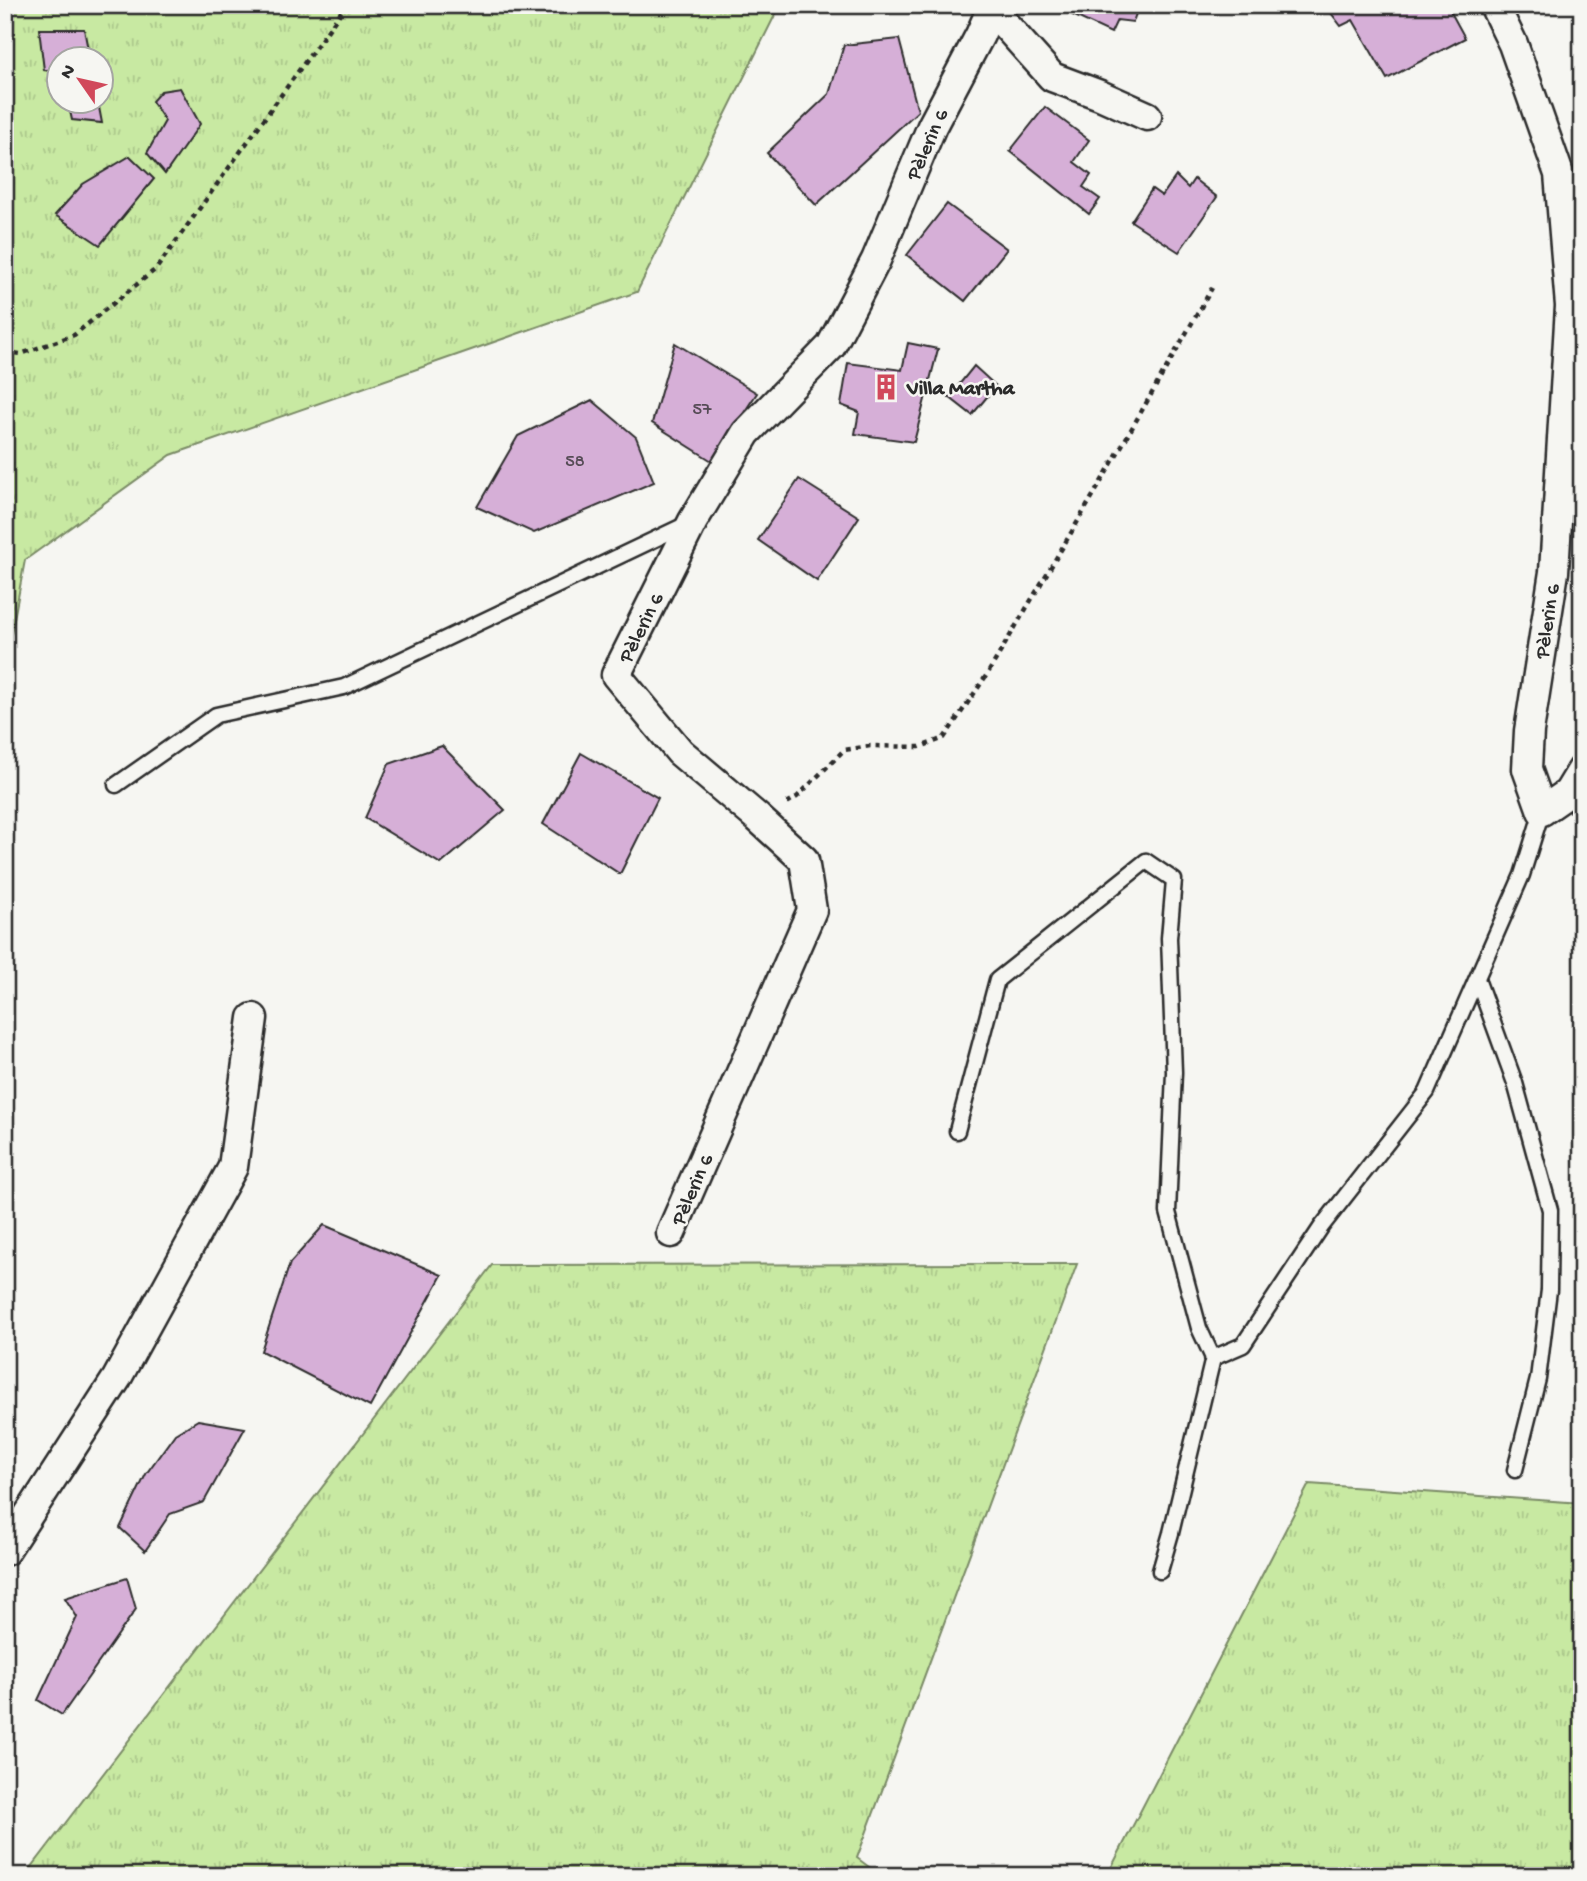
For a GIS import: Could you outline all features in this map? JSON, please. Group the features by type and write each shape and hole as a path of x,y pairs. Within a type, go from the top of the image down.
{"street":[{"name":"Pèlerin 6","path":"1494,5 1513,44 1559,174 1570,306 1554,572 1529,731 1527,769 1542,811"},
{"name":"Pèlerin 6","path":"671,1233 812,910 804,860 680,752 616,675 693,521 746,433 831,346 876,260 932,126 992,7"},
{"path":"992,7 1052,77 1100,94 1147,116"},
{"path":"1558,495 1582,439"},
{"path":"1542,811 1568,793 1582,770"},
{"path":"5,1551 117,1378 233,1167 253,1018"}],"lane":[{"path":"116,785 216,715 344,687 693,521"},
{"path":"1213,1358 1243,1345 1322,1226 1427,1091 1522,875 1542,811"},
{"path":"957,1131 997,980 1146,861 1174,880 1169,938 1174,1072 1168,1212 1199,1328 1213,1358 1160,1571"},
{"path":"1477,979 1515,1083 1550,1210 1549,1290 1538,1379 1515,1470"}],"path":[{"path":"5,352 21,354 74,335 156,269 346,5"},
{"path":"758,818 797,797 844,750 870,746 920,747 944,738 995,661 1212,288"}],"green space":[{"path":"5,5 780,5 637,292 171,455 25,560 5,667"},
{"path":"1077,1264 857,1858 881,1876 25,1876 492,1265"},
{"path":"1309,1484 1582,1503 1582,1862 1569,1876 1107,1876"}],"building":[{"path":"1069,5 1139,5 1133,22 1117,20 1111,33 1066,12"},
{"path":"1335,5 1447,5 1465,38 1387,79 1353,20 1341,26 1331,13"},
{"path":"39,29 84,29 87,46 46,46 44,70"},
{"path":"899,39 918,111 816,205 767,153 829,94 844,45"},
{"path":"180,88 200,124 165,174 147,153 165,121 152,101 161,91"},
{"path":"1045,107 1089,140 1074,162 1091,175 1083,187 1100,199 1089,214 1010,151"},
{"path":"71,116 101,116 102,123 72,120"},
{"path":"130,156 154,179 100,245 55,215 83,184"},
{"path":"1176,176 1188,188 1194,179 1217,197 1179,252 1131,221 1152,189 1162,196"},
{"path":"947,204 1007,249 965,301 907,255"},
{"path":"675,343 757,393 712,461 652,423"},
{"name":"Villa Martha","path":"908,343 938,349 914,442 855,434 859,412 841,405 848,363 902,370"},
{"path":"974,366 996,386 972,415 949,397"},
{"path":"592,400 636,437 654,482 534,533 477,507 518,436"},
{"path":"799,479 859,517 817,581 758,540"},
{"path":"442,746 505,810 441,864 365,818 389,764"},
{"path":"581,753 658,798 620,874 543,824"},
{"path":"324,1225 442,1275 370,1407 261,1351 290,1263"},
{"path":"198,1420 245,1428 204,1502 170,1514 145,1551 120,1528 146,1474 175,1434"},
{"path":"127,1578 136,1609 62,1715 38,1700 77,1617 65,1598"}],"place":[{"name":"Villa Martha","path":"886,387"}]}
